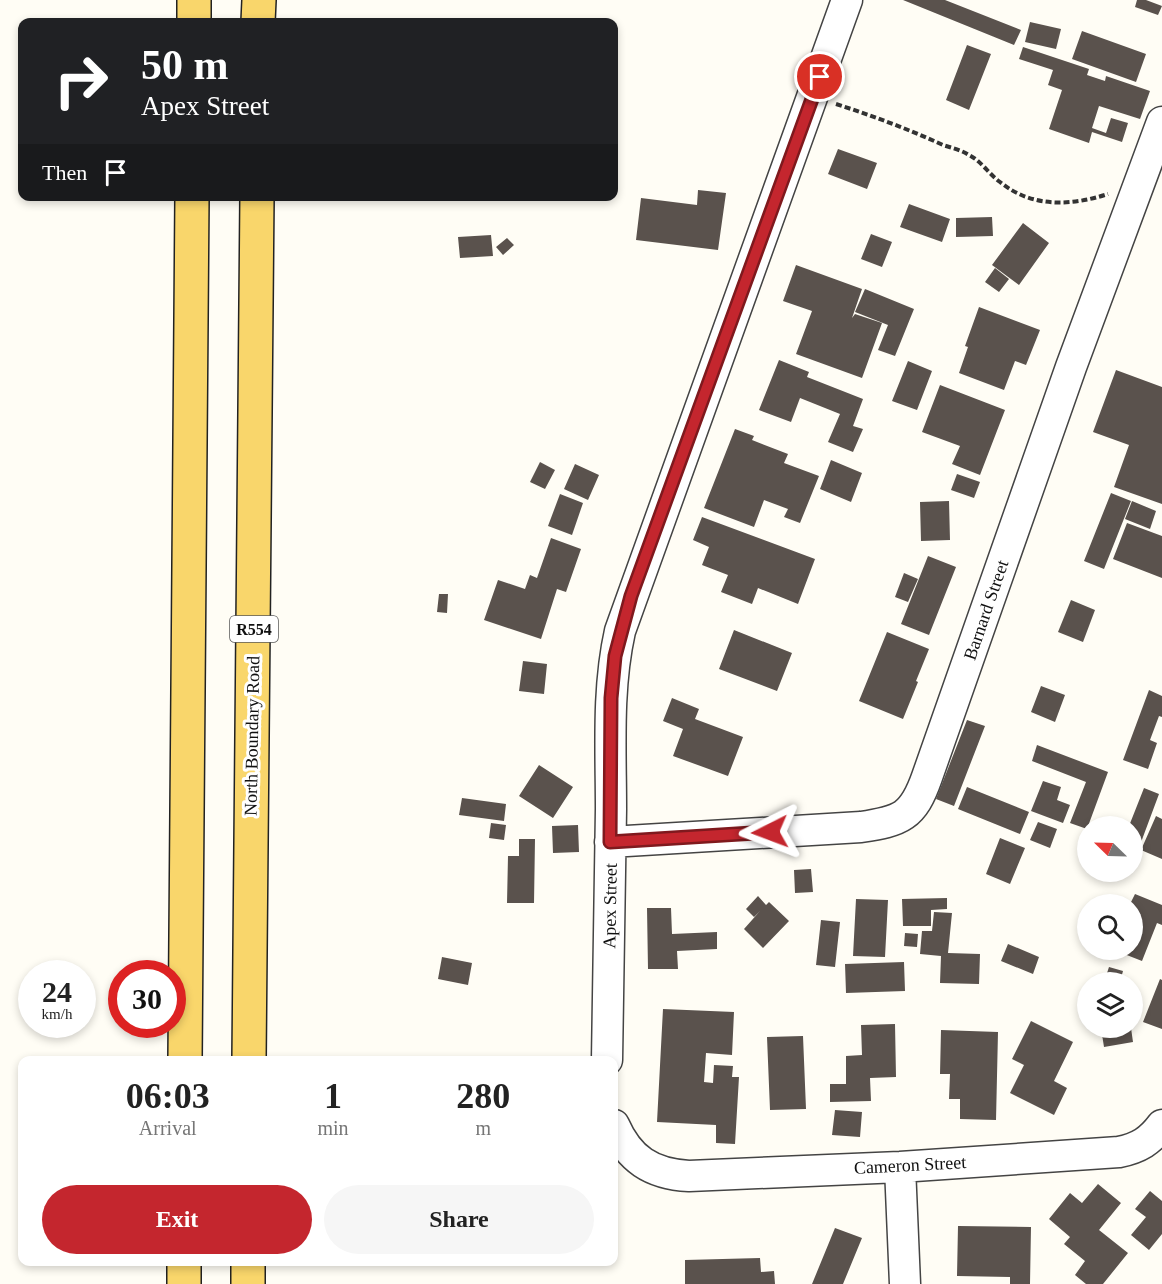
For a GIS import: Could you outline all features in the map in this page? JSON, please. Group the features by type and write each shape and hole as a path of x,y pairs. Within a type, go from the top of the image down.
{"main road":[{"path":"194,0 194,18"},
{"path":"258,18 259,0"},
{"path":"185,1056 192,201"},
{"name":"North Boundary Road","path":"249,1056 257,201"},
{"path":"184,1266 184,1284"},
{"path":"248,1266 248,1284"}],"street":[{"name":"Apex Street","path":"607,1056 611,698 620,631 847,0"},
{"name":"Barnard Street","path":"610,842 861,827 885,823 902,817 914,806 927,777 1071,367 1162,122"},
{"name":"Cameron Street","path":"618,1134 634,1156 649,1167 669,1175 689,1176 900,1167 1119,1152 1135,1149 1152,1138 1162,1125"},
{"path":"900,1167 905,1284"}],"path":[{"path":"813,96 898,125 969,154 1012,192 1026,198 1045,202 1088,200 1108,194 1144,175"}],"building":[{"path":"903,0 945,0 1021,30 1014,45"},
{"path":"1137,0 1146,0 1162,6 1158,15 1135,7"},
{"path":"1030,22 1061,29 1056,49 1025,42"},
{"path":"1082,31 1146,54 1136,82 1072,59"},
{"path":"967,45 991,54 969,110 946,100"},
{"path":"1023,47 1089,69 1087,75 1105,81 1106,76 1150,91 1140,119 1099,106 1092,128 1106,133 1111,118 1128,123 1122,142 1092,132 1089,143 1049,129 1062,90 1048,85 1053,70 1019,59"},
{"path":"838,149 877,163 867,189 828,174"},
{"path":"698,190 726,193 718,250 636,240 641,198 697,205"},
{"path":"909,204 950,219 942,242 900,227"},
{"path":"992,217 993,236 956,237 956,218"},
{"path":"1023,223 1049,243 1019,285 992,265"},
{"path":"871,234 892,242 882,267 861,259"},
{"path":"491,235 493,256 460,258 458,237"},
{"path":"507,238 514,245 503,255 496,247"},
{"path":"796,265 862,289 852,318 855,314 882,323 862,378 796,354 812,311 783,301"},
{"path":"995,268 1009,279 999,292 985,282"},
{"path":"865,289 914,309 895,356 878,350 888,325 855,312"},
{"path":"979,307 1040,330 1026,365 1015,361 1004,390 959,373 968,347 965,346"},
{"path":"779,360 809,372 807,377 863,399 853,426 863,429 853,452 828,442 840,414 800,398 791,422 759,410"},
{"path":"908,361 932,371 917,410 892,401"},
{"path":"1116,370 1162,387 1162,504 1114,487 1129,445 1093,432"},
{"path":"940,385 1005,410 980,475 952,464 960,446 922,432"},
{"path":"735,429 754,436 752,440 788,454 784,463 819,476 800,523 784,517 788,509 764,500 754,527 704,508"},
{"path":"831,460 862,473 851,502 820,489"},
{"path":"540,462 555,470 545,489 530,482"},
{"path":"575,464 599,475 588,500 564,489"},
{"path":"957,474 980,482 974,498 951,490"},
{"path":"1111,493 1131,501 1104,569 1084,561"},
{"path":"560,494 583,503 572,535 548,526"},
{"path":"949,501 950,540 921,541 920,502"},
{"path":"1132,501 1156,511 1150,529 1125,519"},
{"path":"702,517 815,559 798,604 758,588 752,604 721,592 728,575 702,565 709,547 693,540"},
{"path":"1127,523 1162,536 1162,578 1113,559"},
{"path":"551,538 581,549 566,592 557,589 541,639 484,620 498,580 525,589 530,575 537,578"},
{"path":"928,556 956,567 929,635 901,624"},
{"path":"904,573 918,579 908,602 895,597"},
{"path":"439,594 448,594 447,613 437,612"},
{"path":"1071,600 1095,610 1083,642 1058,632"},
{"path":"734,630 792,653 777,691 719,669"},
{"path":"887,632 929,649 903,719 859,701"},
{"path":"523,661 547,664 544,694 519,691"},
{"path":"1041,686 1065,695 1055,722 1031,712"},
{"path":"1149,690 1162,696 1162,717 1159,716 1150,740 1157,743 1148,769 1123,760"},
{"path":"672,698 699,709 695,719 743,737 728,776 673,756 683,729 663,721"},
{"path":"967,720 985,726 954,806 936,799"},
{"path":"1037,745 1108,772 1092,816 1077,816 1077,825 1070,823 1086,782 1032,761"},
{"path":"539,765 573,787 553,818 519,796"},
{"path":"1043,781 1061,787 1057,800 1070,805 1063,823 1031,811"},
{"path":"967,787 1029,812 1020,834 958,809"},
{"path":"1144,788 1159,794 1143,837 1143,816 1133,816"},
{"path":"462,798 506,804 504,821 459,815"},
{"path":"1156,816 1162,819 1162,859 1143,851 1143,845"},
{"path":"1038,822 1057,829 1050,848 1030,840"},
{"path":"491,823 506,825 504,840 489,838"},
{"path":"578,825 579,852 553,853 552,826"},
{"path":"1000,838 1025,848 1010,884 986,874"},
{"path":"519,839 535,839 534,903 507,903 508,856 519,856"},
{"path":"811,869 813,892 795,893 794,870"},
{"path":"758,896 766,905 769,902 789,921 763,948 744,929 760,911 754,917 746,909"},
{"path":"1143,897 1162,905 1162,925 1157,923 1143,958"},
{"path":"947,898 947,909 931,910 931,926 903,926 902,899"},
{"path":"856,899 888,900 885,957 853,956"},
{"path":"647,908 671,908 672,934 717,932 717,949 677,951 678,969 648,969"},
{"path":"934,912 952,913 948,953 980,954 979,984 940,983 941,956 920,954 922,931 932,931"},
{"path":"821,920 840,922 835,967 816,965"},
{"path":"905,933 918,934 917,947 904,946"},
{"path":"1008,944 1039,957 1033,974 1001,961"},
{"path":"442,957 472,963 468,985 438,979"},
{"path":"904,962 905,991 846,993 845,964"},
{"path":"1109,967 1123,971 1123,972 1107,972"},
{"path":"1160,979 1162,980 1162,1029 1143,1022"},
{"path":"663,1009 734,1012 732,1055 706,1053 704,1082 713,1083 714,1065 733,1066 732,1077 739,1077 735,1144 716,1143 716,1125 657,1122"},
{"path":"1031,1021 1073,1042 1054,1081 1067,1088 1054,1115 1010,1093 1024,1065 1012,1059"},
{"path":"895,1024 896,1077 870,1078 871,1101 830,1102 830,1084 846,1084 846,1056 862,1055 861,1025"},
{"path":"941,1030 998,1032 996,1120 960,1119 960,1099 949,1099 950,1074 940,1074"},
{"path":"803,1036 806,1109 770,1110 767,1037"},
{"path":"1103,1038 1132,1038 1133,1042 1104,1047"},
{"path":"835,1110 862,1112 860,1137 832,1135"},
{"path":"1098,1184 1121,1203 1099,1230 1128,1253 1103,1284 1086,1284 1075,1275 1085,1261 1064,1244 1070,1237 1049,1219 1070,1193 1082,1203"},
{"path":"1150,1191 1162,1201 1162,1234 1149,1250 1131,1235 1146,1217 1135,1209"},
{"path":"958,1226 1031,1227 1030,1284 1010,1284 1010,1277 957,1276"},
{"path":"835,1228 862,1238 843,1284 812,1284"},
{"path":"760,1258 761,1272 774,1271 775,1284 685,1284 685,1260"}],"route":[{"path":"770,832 610,842 611,698 615,656 631,596 820,77"}]}
